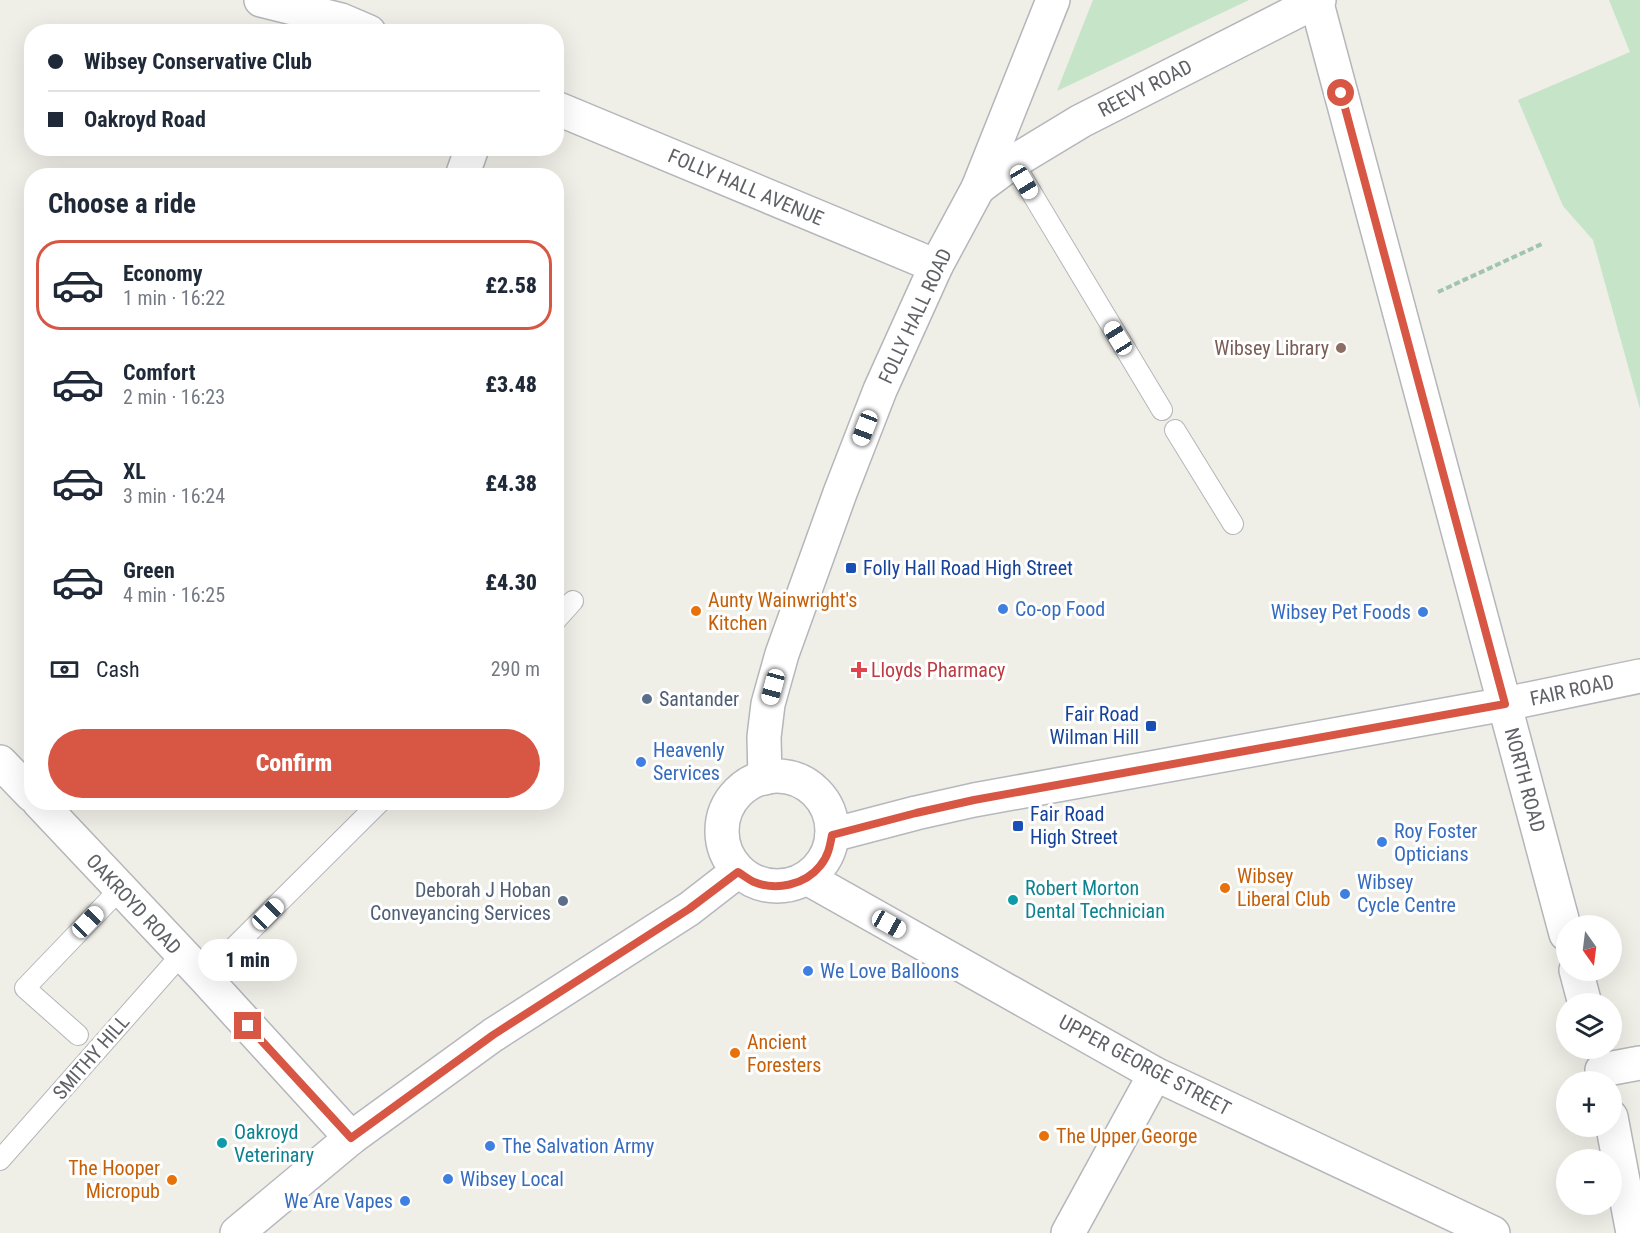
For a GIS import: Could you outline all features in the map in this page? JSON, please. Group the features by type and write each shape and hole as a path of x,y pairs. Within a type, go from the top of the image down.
{"street":[{"path":"261,0 350,24"},
{"name":"FOLLY HALL ROAD","path":"765,778 764,737 768,704 782,654 840,493 880,390 936,266 978,188 1053,0"},
{"name":"REEVY ROAD","path":"978,188 1013,162 1081,121 1317,0"},
{"name":"NORTH ROAD","path":"1317,0 1561,915"},
{"name":"FOLLY HALL AVENUE","path":"564,111 936,266"},
{"name":"FAIR ROAD","path":"832,835 974,800 1505,704 1640,676"},
{"path":"0,762 24,787"},
{"path":"774,776 792,778 808,786 822,798 830,814 833,832 829,850 820,866 807,878 790,885 772,886 754,882 738,872 727,856 722,838 722,820 729,802 741,789 765,778 774,776"},
{"name":"OAKROYD ROAD","path":"46,810 351,1138"},
{"path":"237,1233 351,1138 493,1035 689,909 738,872"},
{"name":"UPPER GEORGE STREET","path":"807,878 1155,1074 1493,1233"},
{"path":"1601,1067 1640,1063"},
{"path":"1068,1233 1155,1074"},
{"path":"1615,1137 1633,1233"}],"lane":[{"path":"1013,162 1162,410"},
{"path":"1174,430 1233,524"},
{"path":"564,611 573,601"},
{"name":"SMITHY HILL","path":"0,1160 192,966 371,810"},
{"path":"78,1035 25,988 120,889"}],"path":[{"path":"1400,310 1544,243"}],"green space":[{"path":"1093,0 1249,0 1057,91"},
{"path":"1609,0 1640,0 1640,409 1593,240 1563,206 1518,100 1630,52"}],"place":[{"name":"Wibsey Library","path":"1341,348"},
{"name":"Folly Hall Road High Street","path":"851,568"},
{"name":"Co-op Food","path":"1003,609"},
{"name":"Aunty Wainwright's Kitchen","path":"696,611"},
{"name":"Wibsey Pet Foods","path":"1423,612"},
{"name":"Lloyds Pharmacy","path":"859,670"},
{"name":"Santander","path":"647,699"},
{"name":"Fair Road Wilman Hill","path":"1151,726"},
{"name":"Heavenly Services","path":"641,762"},
{"name":"Fair Road High Street","path":"1018,826"},
{"name":"Roy Foster Opticians","path":"1382,842"},
{"name":"Wibsey Liberal Club","path":"1225,888"},
{"name":"Wibsey Cycle Centre","path":"1345,894"},
{"name":"Robert Morton Dental Technician","path":"1013,900"},
{"name":"Deborah J Hoban Conveyancing Services","path":"563,901"},
{"name":"We Love Balloons","path":"808,971"},
{"name":"Ancient Foresters","path":"735,1053"},
{"name":"The Upper George","path":"1044,1136"},
{"name":"Oakroyd Veterinary","path":"222,1143"},
{"name":"The Salvation Army","path":"490,1146"},
{"name":"Wibsey Local","path":"448,1179"},
{"name":"The Hooper Micropub","path":"172,1180"},
{"name":"We Are Vapes","path":"405,1201"}],"route":[{"path":"248,1026 351,1138 493,1035 689,909 738,872 754,882 772,886 790,885 807,878 820,866 829,850 832,835 974,800 1505,704 1341,93"}]}
